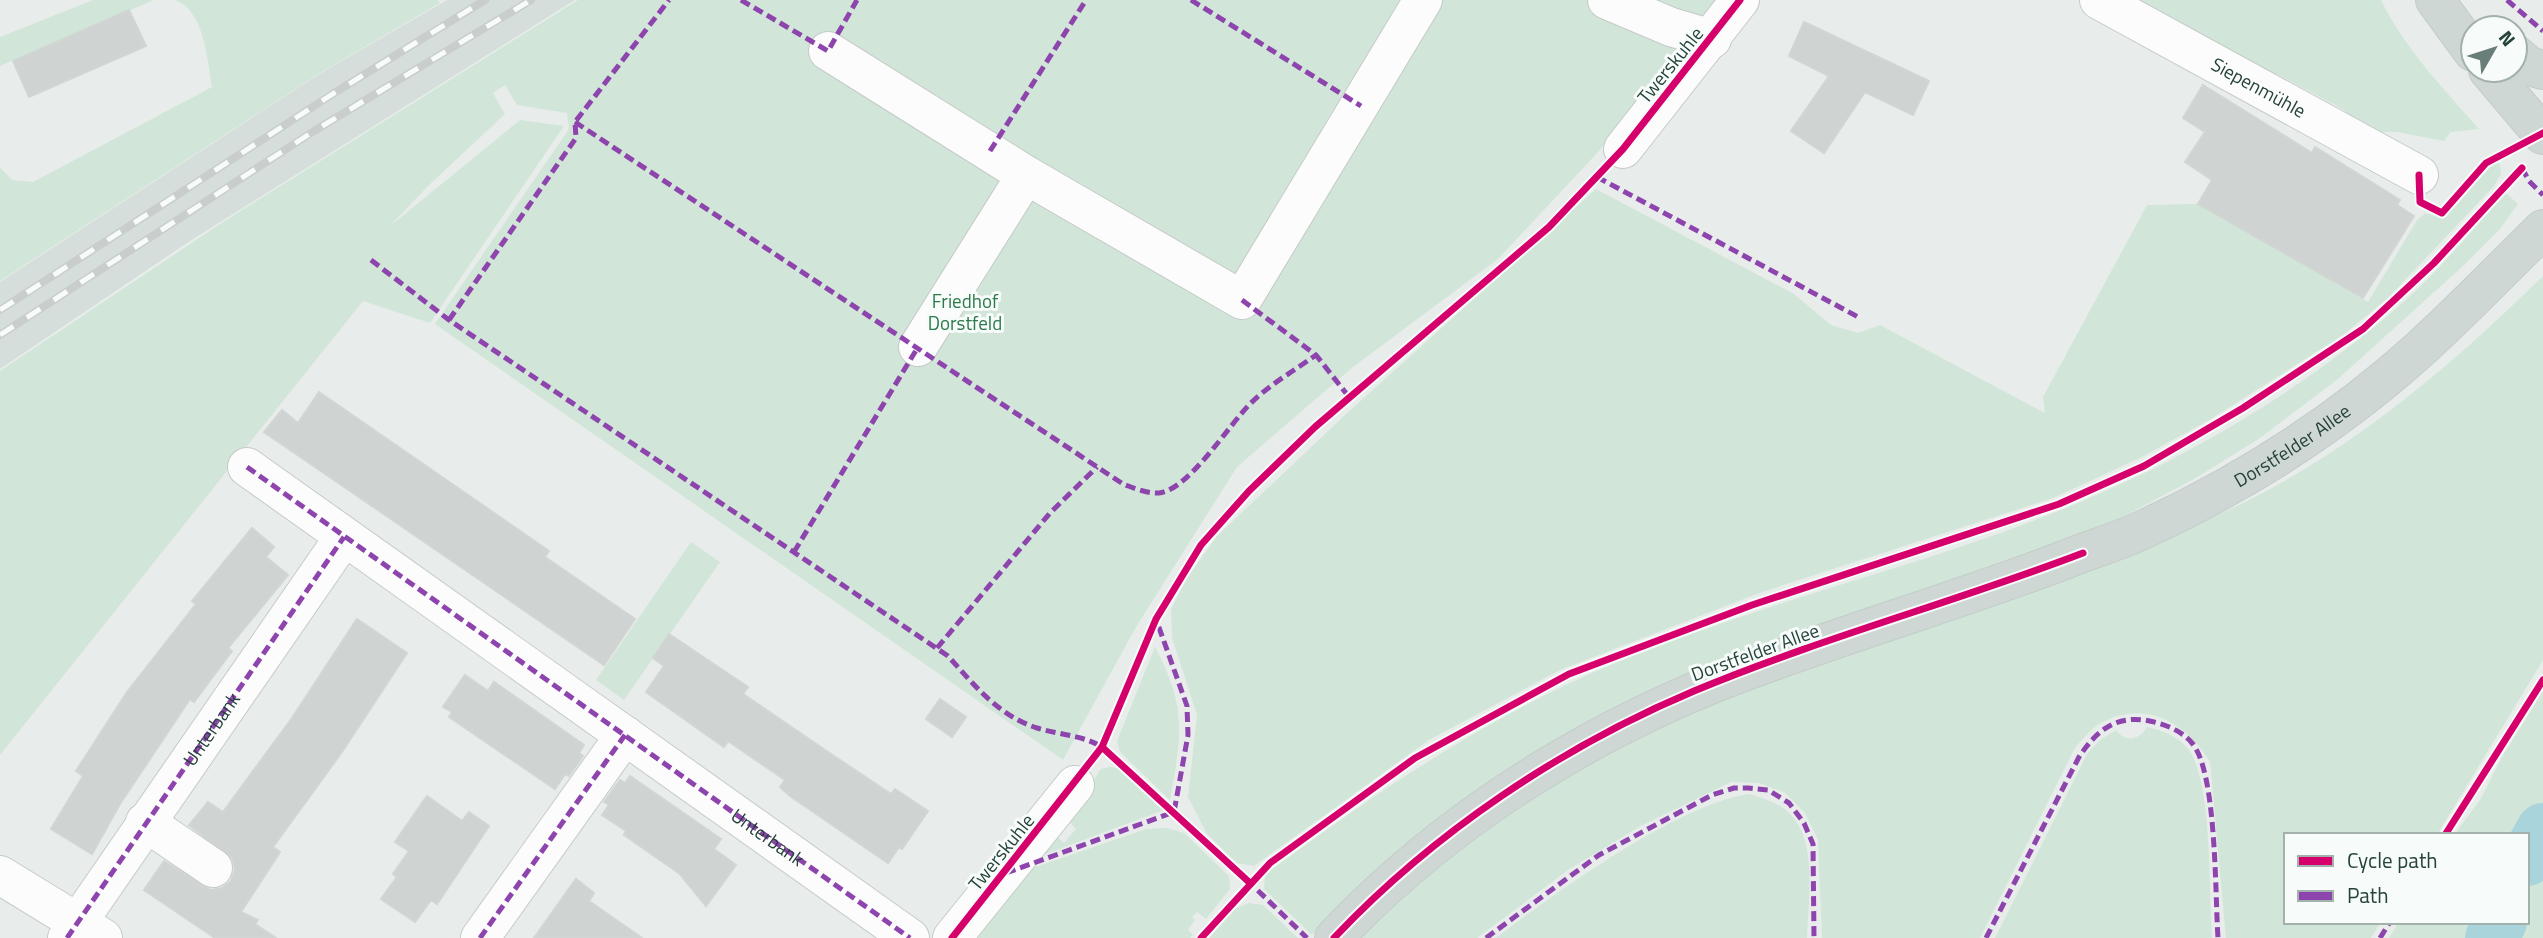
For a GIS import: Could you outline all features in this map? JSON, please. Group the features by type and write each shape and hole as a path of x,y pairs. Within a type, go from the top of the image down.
{"main road":[{"path":"2435,0 2459,33"},
{"path":"2464,0 2475,14"},
{"path":"2500,84 2543,135"},
{"name":"Dorstfelder Allee","path":"1334,938 1414,864 1464,823 1539,771 1617,727 1755,667 2021,577 2138,533 2284,453 2349,408 2420,349 2543,229"}],"street":[{"path":"828,51 1026,175 1242,300 1423,0"},
{"path":"1607,0 1671,27 1712,38"},
{"name":"Twerskuhle","path":"1623,149 1740,0"},
{"name":"Siepenmühle","path":"2099,0 2419,175"},
{"path":"918,347 1026,175"},
{"name":"Unterbank","path":"247,467 910,938"},
{"name":"Unterbank","path":"83,932 145,822 344,537"},
{"path":"481,938 625,735"},
{"name":"Twerskuhle","path":"952,938 1075,785"},
{"path":"145,822 213,868"},
{"path":"0,874 83,932"}],"shaded area":[{"path":"447,0 575,0 190,241 0,369 0,282 321,73"}],"green space":[{"path":"93,0 154,0 0,66 0,37"},
{"path":"175,0 438,0 440,3 320,73 0,281 0,167 12,180 33,182 212,87 199,25 193,14"},
{"name":"Friedhof Dorstfeld","path":"578,0 1717,0 1599,151 1498,259 1353,367 1237,467 1136,627 1063,760 435,324 569,129 567,113 517,105 505,85 493,93 505,114 427,187 390,226 520,120 564,126 430,323 363,301 0,755 0,371 223,222"},
{"path":"2132,0 2381,0 2413,52 2479,129 2451,132 2444,141 2397,132 2357,132 2338,123 2344,110 2277,74 2266,82"},
{"path":"2491,164 2500,164 2501,174 2494,186 2388,298 2343,335 2211,419 2140,458 2053,498 1762,592 1560,670 1429,740 1254,866 1237,863 1207,834 1188,797 1197,715 1172,638 1171,609 1187,578 1217,536 1346,414 1596,189 1794,294 1831,325 1858,333 1880,325 2045,413 2043,397 2147,205 2198,204 2368,302 2417,220 2425,213 2443,218"},
{"path":"2506,193 2518,204 2500,229 2463,266 2338,379 2260,438 2196,478 2117,520 2023,558 1757,649 1372,874 1312,935 1264,889 1265,877 1271,870 1355,810 1482,729 1573,682 1679,638 1983,539 2042,517 2101,493 2182,454 2262,408 2374,327 2434,273"},
{"path":"2543,276 2543,660 2438,833 2284,833 2284,924 2380,924 2371,938 2226,938 2210,762 2189,736 2176,726 2162,718 2132,713 2099,724 2075,748 1980,938 1822,938 1818,840 1805,813 1785,793 1759,783 1731,782 1639,827 1568,870 1477,938 1355,938 1453,853 1513,808 1598,756 1657,726 1781,674 2112,559 2177,533 2283,482 2363,431 2401,402 2509,309"},
{"path":"691,542 720,562 624,700 596,680"},
{"path":"1155,647 1173,687 1179,722 1170,800 1120,752 1117,741"},
{"path":"2543,691 2543,938 2389,938 2398,924 2529,924 2529,833 2455,833 2480,800 2502,757"},
{"path":"2147,727 2166,733 2184,744 2192,755 2198,772 2206,817 2212,938 1995,938 2087,754 2100,740 2116,730 2124,737 2132,738 2140,735"},
{"path":"1117,768 1164,810 1035,858 1054,834 1064,843 1076,829 1067,819 1101,769"},
{"path":"1749,794 1783,808 1800,828 1810,875 1807,938 1496,938 1583,875 1653,832 1720,801"},
{"path":"1167,828 1184,833 1229,876 1230,889 1206,919 1197,912 1192,917 1195,920 1188,930 1193,935 1190,938 969,938 1024,871 1146,829"},
{"path":"1249,903 1263,905 1298,938 1209,938 1232,910"}],"building":[{"path":"129,10 146,46 29,97 13,61"},
{"path":"1804,22 1929,81 1913,115 1865,92 1824,153 1791,131 1829,76 1789,56"},
{"path":"2203,85 2312,153 2315,147 2400,200 2397,205 2414,216 2363,298 2198,204 2212,180 2185,162 2205,132 2183,118"},
{"path":"319,392 549,551 545,557 635,619 604,665 264,432 282,410 298,423"},
{"path":"252,528 274,547 266,557 288,575 228,648 232,651 194,702 190,699 120,804 92,854 51,829 83,776 76,771 127,692 196,604 192,601"},
{"path":"357,619 407,653 342,752 273,847 280,852 241,912 258,920 255,924 276,938 215,938 144,890 164,861 211,890 222,888 231,881 235,869 232,858 189,825 208,802 223,812 292,718"},
{"path":"669,634 748,687 743,694 891,794 895,789 928,811 902,849 899,847 888,863 790,796 780,787 785,780 728,741 724,747 646,692 664,666 653,658"},
{"path":"465,675 488,691 494,682 584,745 579,753 583,756 569,776 565,774 555,789 449,717 452,712 443,707"},
{"path":"940,699 966,717 952,737 926,719"},
{"path":"630,776 721,839 714,849 736,865 706,906 680,874 624,835 626,831 602,815 609,805 604,802 620,780 625,783"},
{"path":"427,796 462,821 469,812 489,826 437,904 431,900 415,922 381,899 397,877 393,874 409,851 395,842"},
{"path":"576,879 594,893 589,901 642,938 534,938"}],"waterway":[{"path":"2529,855 2543,830"},
{"path":"2492,938 2499,924"}],"railway":[{"path":"0,310 331,95 485,0"},
{"path":"0,335 314,131 531,0"}],"marked path":[{"path":"449,320 576,138 575,122 669,0"},
{"path":"741,0 828,51 857,0"},
{"path":"990,151 1086,0"},
{"path":"1191,0 1361,106"},
{"path":"2507,0 2543,31"},
{"path":"575,122 1123,484 1150,493 1171,489 1183,480 1258,396 1316,355"},
{"path":"2522,168 2529,181 2543,195"},
{"path":"1597,177 1860,318"},
{"path":"371,260 449,320 948,656 988,698 1011,716 1037,728 1081,738 1105,749"},
{"path":"1242,300 1316,355 1349,397"},
{"path":"794,552 918,347"},
{"path":"247,467 910,938"},
{"path":"937,648 1050,513 1097,467"},
{"path":"67,938 344,537"},
{"path":"1006,873 1174,812 1188,735 1187,706 1156,619"},
{"path":"1986,938 2079,757 2106,728 2133,719 2176,730 2192,743 2200,758 2210,806 2218,938"},
{"path":"480,938 625,735"},
{"path":"1486,938 1599,855 1712,795 1734,788 1768,790 1789,803 1804,823 1813,844 1814,938"},
{"path":"1247,880 1307,938"},
{"path":"2380,938 2389,924"}],"cycle path":[{"path":"952,938 1102,747 1156,619 1201,545 1249,491 1315,427 1549,227 1623,149 1740,0"},
{"path":"2419,175 2420,202 2442,213 2486,163 2543,133"},
{"path":"1201,938 1270,863 1415,758 1569,674 1752,605 2059,504 2144,466 2243,408 2363,329 2434,263 2522,168"},
{"path":"1334,938 1413,863 1456,828 1548,766 1644,713 1742,672 2083,553"},
{"path":"2446,833 2543,680"},
{"path":"1102,747 1250,883"}]}
